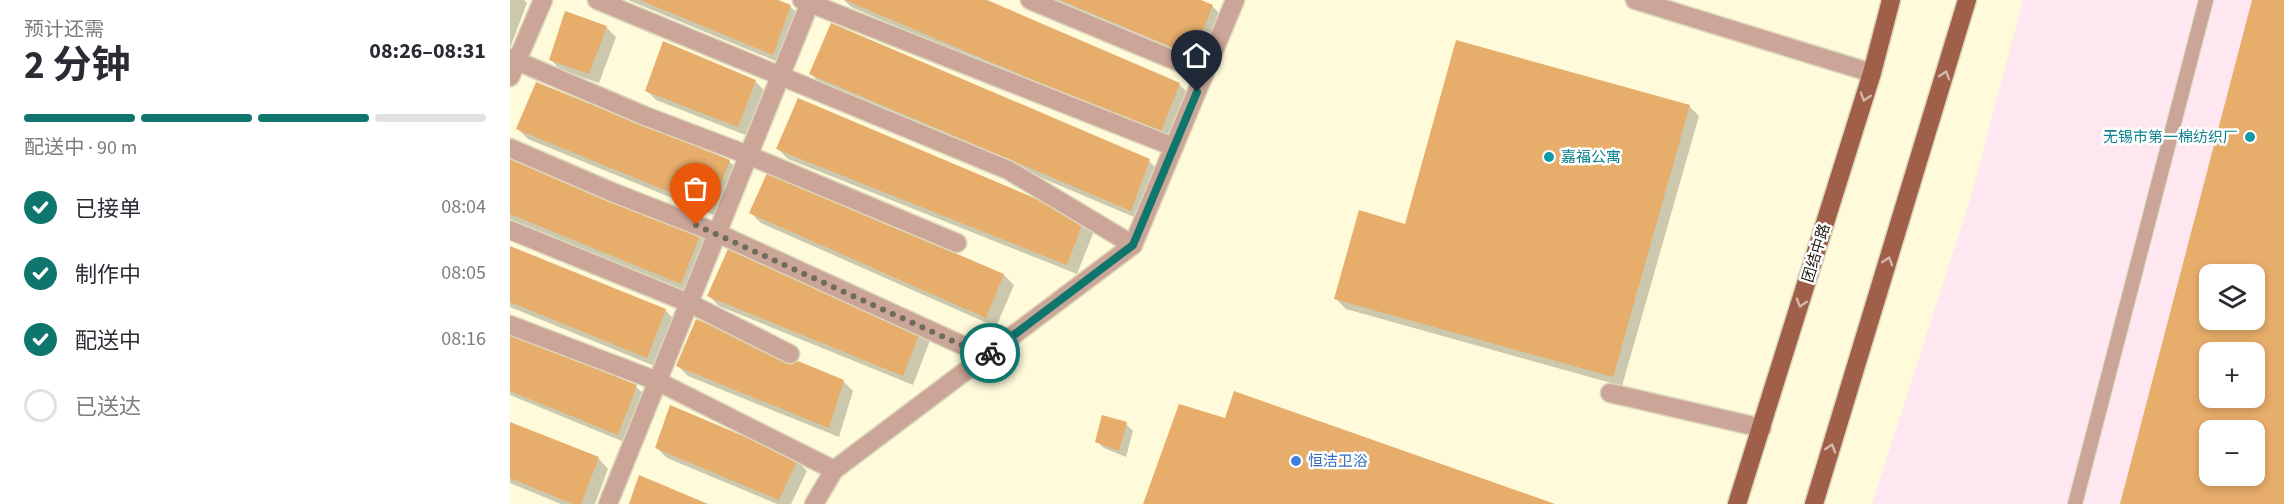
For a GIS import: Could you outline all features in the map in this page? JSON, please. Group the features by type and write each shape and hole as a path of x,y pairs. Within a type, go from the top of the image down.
{"main road":[{"name":"团结中路","path":"1737,504 1872,73 1891,0"},
{"path":"1814,504 1967,0"}],"street":[{"path":"543,0 513,65 748,155 957,243"},
{"path":"597,0 1008,170 1133,245"},
{"path":"1030,0 1205,73"},
{"path":"814,504 834,470 1133,245 1235,0"},
{"path":"1635,0 1872,73"},
{"path":"608,504 781,75 808,1 1174,147"},
{"path":"510,148 612,192 717,233 986,356"},
{"path":"510,230 689,303 790,354"},
{"path":"510,325 657,381 834,470"},
{"path":"1610,393 1762,428"}],"lane":[{"path":"2074,504 2206,0"}],"shaded area":[{"path":"2023,0 2284,0 2284,504 1872,504 1970,200"}],"building":[{"path":"640,0 778,0 791,5 773,55"},
{"path":"845,0 987,0 1180,83 1160,134"},
{"path":"1060,0 1201,0 1213,5 1193,56"},
{"name":"无锡市第一棉纺织厂","path":"2252,0 2284,0 2284,504 2120,504"},
{"path":"565,11 607,26 589,74 549,60"},
{"path":"831,23 1150,159 1131,211 809,74"},
{"name":"嘉福公寓","path":"1456,40 1690,105 1613,377 1334,299 1359,210 1405,224"},
{"path":"663,41 756,80 738,127 645,91"},
{"path":"536,82 730,160 711,209 516,129"},
{"path":"798,98 1084,219 1067,265 776,149"},
{"path":"510,158 700,235 681,284 510,214"},
{"path":"767,173 1004,274 986,318 749,213"},
{"path":"510,246 666,309 647,358 510,302"},
{"path":"728,249 922,327 903,376 707,296"},
{"path":"696,319 844,380 829,428 676,366"},
{"path":"510,334 637,385 618,435 510,391"},
{"name":"恒洁卫浴","path":"1234,391 1555,504 1143,504 1179,404 1225,418"},
{"path":"670,405 798,459 779,500 655,448"},
{"path":"1102,415 1127,422 1119,451 1095,442"},
{"path":"510,422 599,457 581,504 573,504 510,478"},
{"path":"639,475 708,504 629,504"}],"way so far":[{"path":"696,225 986,356 990,353"}],"place":[{"name":"无锡市第一棉纺织厂","path":"2250,137"},
{"name":"嘉福公寓","path":"1549,157"},
{"name":"恒洁卫浴","path":"1296,461"}],"route":[{"path":"990,353 1133,245 1197,92"}]}
